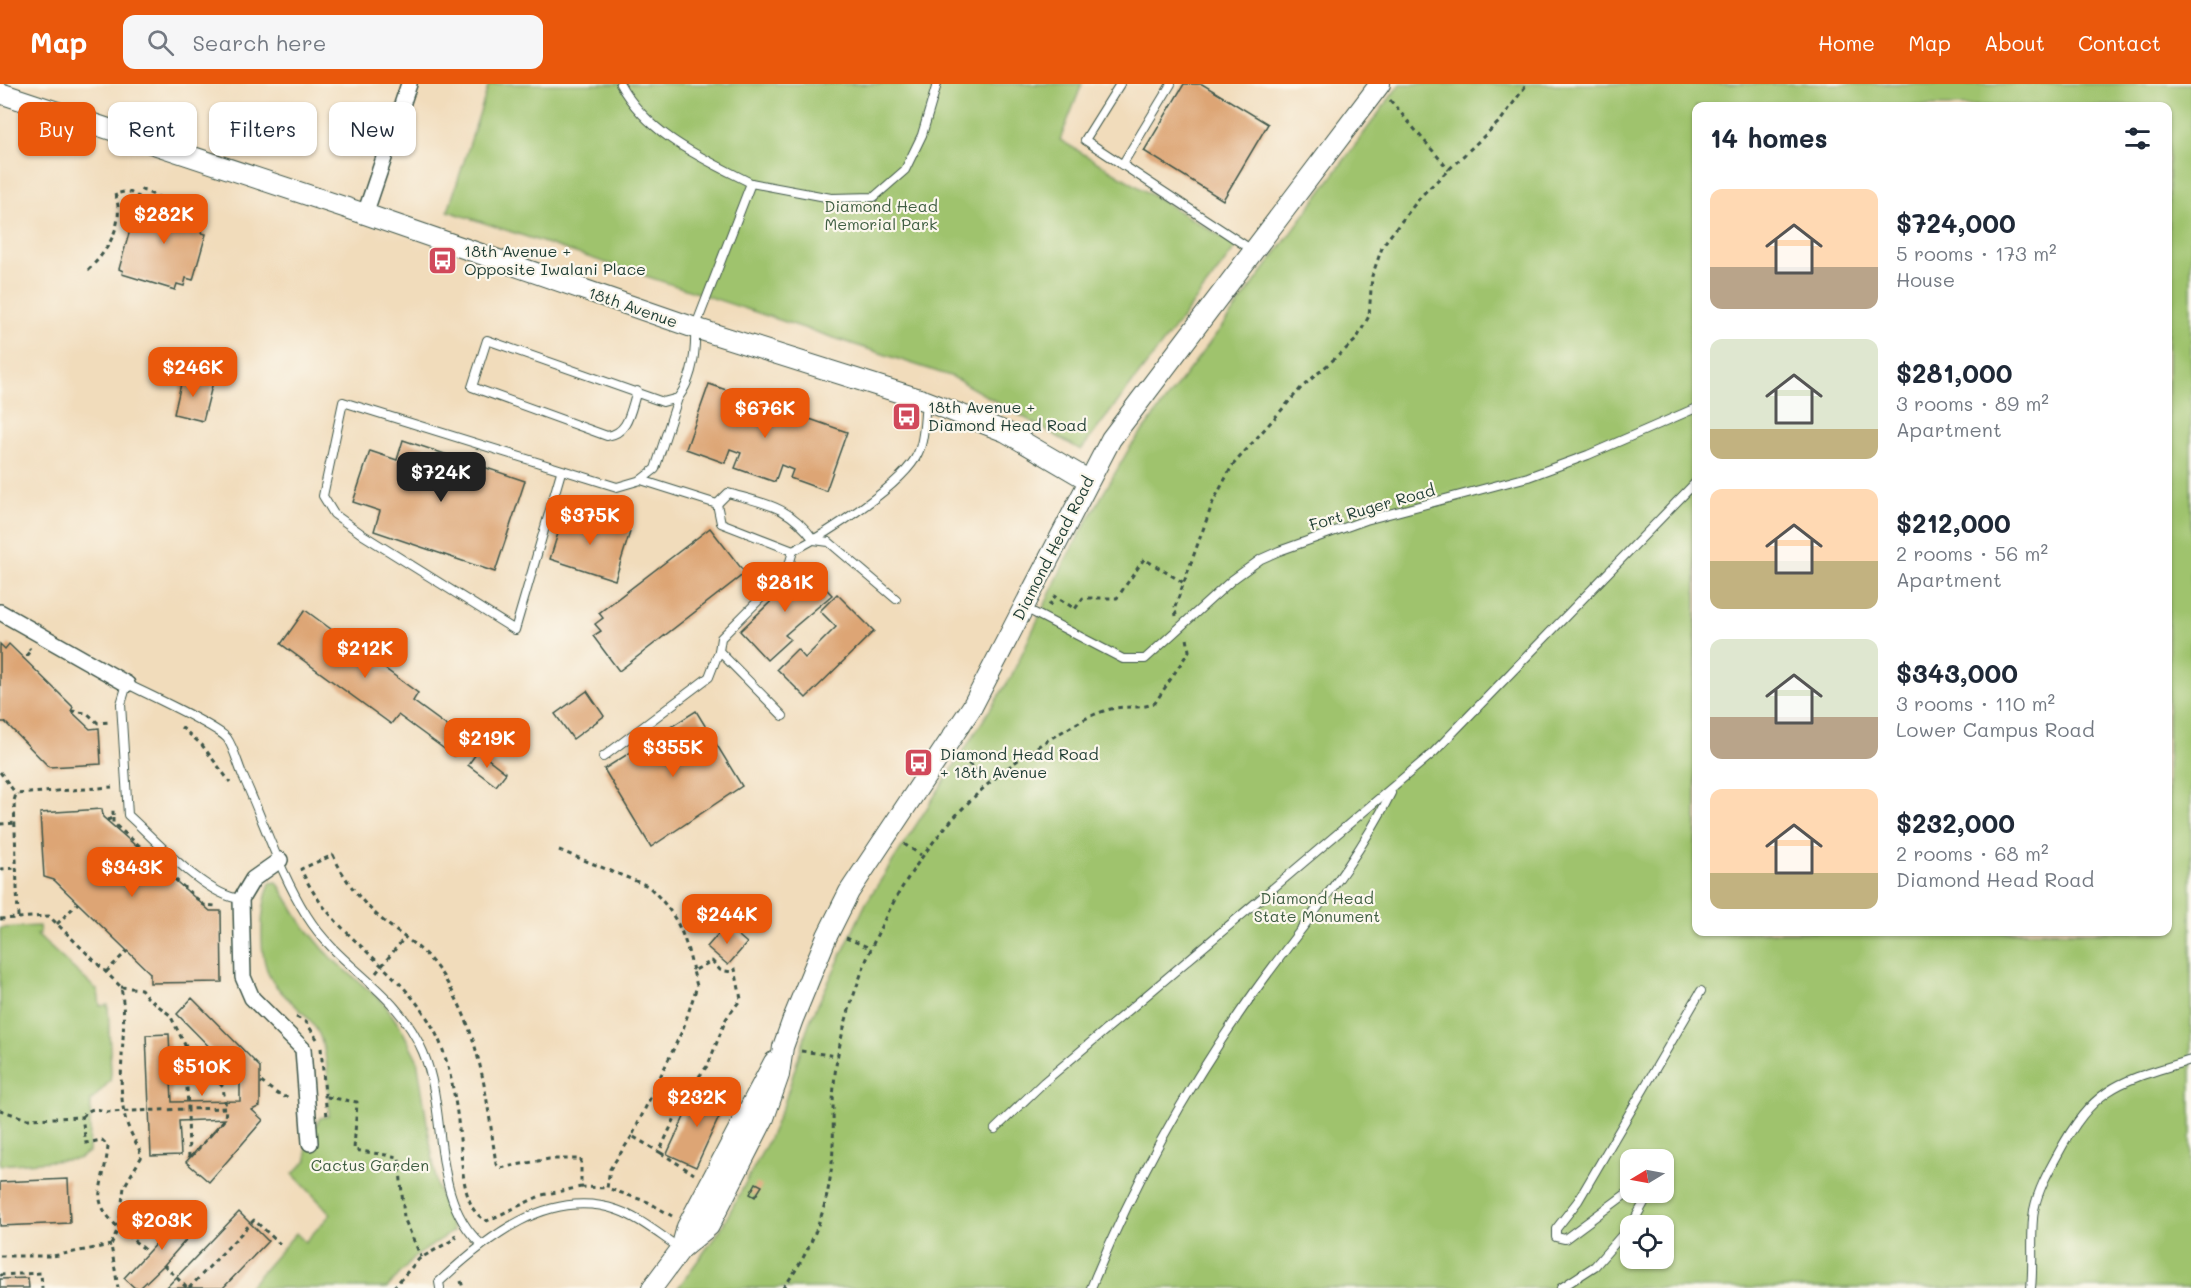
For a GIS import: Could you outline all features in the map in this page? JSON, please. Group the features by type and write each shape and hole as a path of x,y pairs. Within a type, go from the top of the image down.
{"street":[{"path":"364,214 409,84"},
{"name":"Diamond Head Road","path":"652,1288 681,1249 709,1226 764,1118 779,1075 783,1047 809,977 849,892 972,707 1022,606 1118,427 1379,86"},
{"name":"18th Avenue","path":"0,93 364,214 695,328 926,401 1006,432 1088,480"},
{"path":"0,612 128,684"},
{"path":"279,860 253,879 241,899 242,966 252,998 303,1049 310,1143"}],"lane":[{"path":"620,84 629,100 657,128 691,152 752,183 831,198 874,198 905,170 922,135 937,84"},
{"path":"1120,84 1085,140 1254,251"},
{"path":"1122,165 1171,84"},
{"path":"561,472 515,630 363,535 334,514 323,496 343,402 561,472 617,487 641,480 655,469 696,352 695,328 752,183"},
{"path":"636,391 625,427 618,434 607,436 472,387 487,340 636,391 663,402 678,398"},
{"path":"603,757 709,677 719,651 721,638 788,572 793,551 814,540 896,481 912,465 920,451 926,401"},
{"name":"Fort Ruger Road","path":"1022,606 1123,658 1145,659 1152,656 1232,580 1262,559 1365,520 1528,477 1588,455 1692,410"},
{"path":"641,480 717,504"},
{"path":"995,1129 1044,1082 1434,752 1692,486"},
{"path":"717,504 729,493 780,507 803,525 814,540 829,542 896,599"},
{"path":"717,504 722,523 793,551"},
{"path":"719,651 783,716"},
{"path":"241,899 226,896 207,886 128,814 121,704 128,684 227,738 299,902 318,932 379,988 412,1031 430,1072 451,1192 469,1233 481,1244"},
{"path":"1090,1288 1148,1166 1193,1087 1254,992 1351,865 1393,789"},
{"path":"1620,1198 1565,1239 1556,1237 1556,1229 1578,1201 1701,991"},
{"path":"2031,1288 2034,1209 2045,1179 2073,1125 2090,1104 2116,1086 2191,1060"},
{"path":"440,1288 439,1282 481,1244 525,1218 558,1207 586,1204 619,1211 681,1249"},
{"path":"1561,1288 1595,1266 1620,1238"}],"path":[{"path":"1176,617 1175,607 1213,502 1232,466 1285,404 1340,356 1362,333 1371,307 1374,265 1383,245 1411,208 1501,120 1527,84"},
{"path":"1379,86 1449,170"},
{"path":"88,270 101,258 116,228 115,194 128,191 138,197 142,190 170,202 175,207"},
{"path":"1043,618 1054,596 1075,609 1083,598 1117,598 1144,559 1184,583"},
{"path":"783,1288 813,1238 828,1191 832,1159 833,1097 837,1056 854,994 871,948 893,902 921,855 966,803 1016,760 1071,727 1107,710 1155,703 1189,651 1187,638"},
{"path":"31,650 40,646"},
{"path":"71,711 87,713 98,723 109,722 109,713"},
{"path":"176,723 202,745 234,787"},
{"path":"960,757 990,780"},
{"path":"0,772 16,794 18,917"},
{"path":"16,794 112,787"},
{"path":"0,824 15,823"},
{"path":"909,847 921,855"},
{"path":"559,849 591,861 653,891 673,913 683,932 697,986 683,1029 632,1136 610,1169 607,1188"},
{"path":"581,1187 581,1159 549,1158 500,1168 496,1164 486,1084 470,1030 445,981 428,958 389,926 354,891 333,855 301,869 326,912 383,965 413,998 441,1045 453,1093 465,1184 470,1202 480,1218 487,1221 542,1195 581,1187 607,1188 648,1202 674,1217"},
{"path":"0,869 18,868"},
{"path":"57,924 78,903"},
{"path":"0,919 49,916 121,987 124,1001 122,1083 125,1118 141,1156 124,1187 119,1226 111,1245 118,1288"},
{"path":"376,972 405,937"},
{"path":"844,937 871,948"},
{"path":"106,972 127,951"},
{"path":"661,1153 666,1133 687,1092 708,1065 726,1019 741,999 735,969 731,972 720,970 712,961 693,971"},
{"path":"121,987 141,989 147,997 170,1015 185,1045 223,1087 225,1119 189,1159 185,1045"},
{"path":"805,1052 837,1056"},
{"path":"261,1082 282,1097 308,1096"},
{"path":"327,1097 357,1102 354,1150 399,1157 404,1218 422,1257"},
{"path":"0,1110 27,1119 82,1117 89,1109 226,1108"},
{"path":"82,1117 86,1143 102,1140 108,1146 107,1166 99,1195 105,1212 148,1252"},
{"path":"632,1136 698,1176"},
{"path":"164,1265 188,1288 254,1220 280,1244"},
{"path":"393,1288 422,1257 456,1238 452,1229"},
{"path":"0,1256 53,1256 111,1245"},
{"path":"0,1275 41,1273 42,1288"},
{"path":"461,1281 463,1288"}],"green space":[{"name":"Diamond Head Memorial Park","path":"489,84 1082,84 1060,140 1237,246 1081,450 953,377 448,211"},
{"name":"Diamond Head State Monument","path":"1400,84 2191,84 2191,1288 678,1288 720,1230 767,1143 784,1104 809,1023 866,903 1011,677 1068,555 1129,449 1233,312"},
{"name":"Cactus Garden","path":"277,882 301,922 330,957 384,1003 402,1030 417,1059 437,1186 453,1231 415,1257 387,1288 248,1288 296,1233 305,1242 331,1214 293,1174 307,1160 306,1142 320,1118 329,1116 328,1075 319,1034 273,982 264,960 262,919 264,906 270,883"},
{"path":"39,926 40,934 37,935 98,991 100,1006 108,1005 110,1081 91,1101 89,1152 78,1159 0,1165 0,928"}],"building":[{"path":"1184,84 1202,84 1268,124 1223,200 1144,151"},
{"path":"150,200 206,216 201,233 206,234 193,280 186,278 184,286 177,284 175,290 122,274 123,271 119,269 137,205 148,208"},
{"path":"183,375 213,382 203,421 174,414"},
{"path":"709,384 847,432 826,491 790,478 793,470 781,465 775,482 735,468 741,453 730,449 725,463 686,449"},
{"path":"403,440 525,481 495,572 374,531 380,511 353,502 370,451 397,460"},
{"path":"565,511 630,532 615,580 550,559"},
{"path":"710,528 745,573 619,671 593,636 601,631 595,624 603,618 599,613"},
{"path":"804,566 832,595 785,635 790,639 767,660 740,631 786,587 784,585"},
{"path":"837,594 874,631 806,698 777,669 797,649 805,658 836,627 820,611"},
{"path":"305,610 418,693 413,701 466,740 454,756 398,715 391,724 281,644"},
{"path":"0,644 5,649 9,644 73,707 71,711 90,729 99,728 101,764 49,767 5,722 0,722"},
{"path":"587,691 604,716 573,739 555,714"},
{"path":"696,711 742,786 651,847 604,769"},
{"path":"478,751 506,773 496,786 468,765"},
{"path":"102,809 103,817 210,911 221,911 222,982 150,983 150,973 54,880 44,877 40,813"},
{"path":"726,925 747,943 728,965 707,947"},
{"path":"192,998 260,1067 260,1106 252,1110 263,1120 209,1182 186,1162 225,1119 179,1121 181,1155 151,1156 146,1035 169,1034 172,1102 240,1101 240,1078 177,1014"},
{"path":"697,1089 726,1102 696,1167 667,1154"},
{"path":"68,1179 70,1223 0,1226 0,1182"},
{"path":"756,1183 762,1186 755,1197 750,1194"},
{"path":"185,1212 199,1225 164,1265 140,1288 135,1288 124,1278"},
{"path":"239,1212 268,1241 223,1288 166,1288"},
{"path":"28,1278 29,1288 0,1288 0,1279"}],"place":[{"name":"18th Avenue + Opposite Iwalani Place","path":"443,260"},
{"name":"18th Avenue + Diamond Head Road","path":"907,416"},
{"name":"Diamond Head Road + 18th Avenue","path":"919,763"}]}
